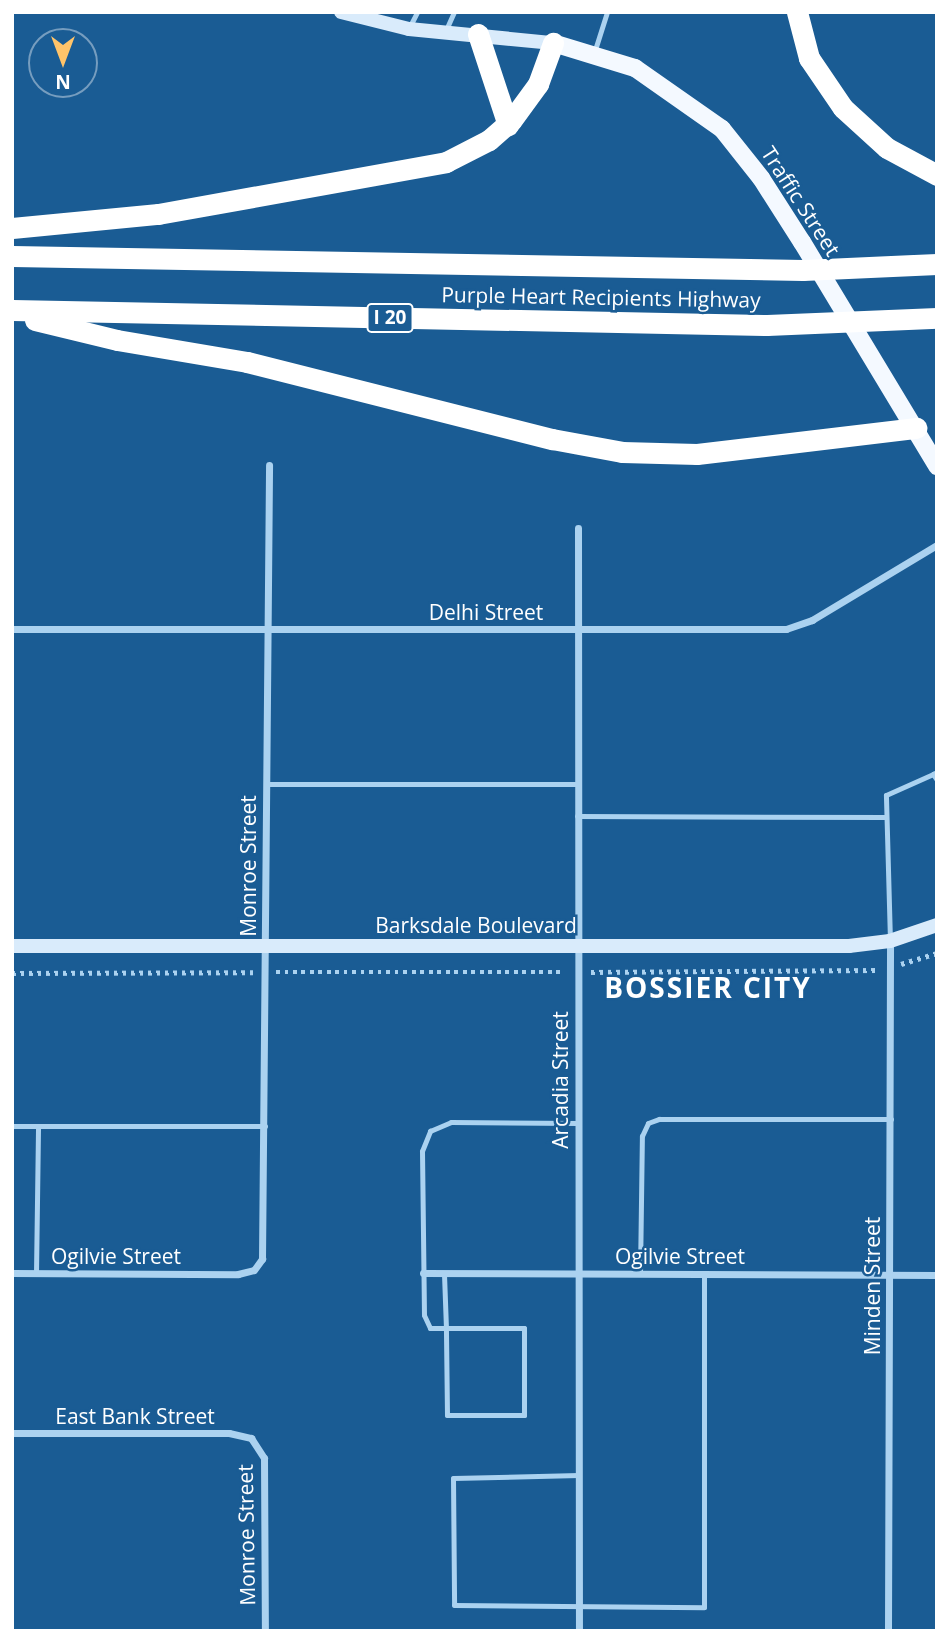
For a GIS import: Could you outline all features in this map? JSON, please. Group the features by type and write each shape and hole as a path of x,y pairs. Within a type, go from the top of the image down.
{"highway":[{"path":"797,12 808,58 843,108 887,148 937,175"},
{"path":"478,34 508,125"},
{"path":"12,228 145,215 414,171 474,149 508,125 538,84 553,43"},
{"name":"Purple Heart Recipients Highway","path":"12,256 700,268 937,264"},
{"path":"12,312 117,340 247,362 552,439 622,452 697,454 916,428"},
{"name":"Purple Heart Recipients Highway","path":"12,312 767,325 934,318"}],"main road":[{"path":"341,12 409,29 553,43"},
{"name":"Traffic Street","path":"553,43 594,53 660,83 705,113 735,143 802,242 937,466"},
{"name":"Barksdale Boulevard","path":"12,946 849,946 890,940 937,925"}],"street":[{"name":"Monroe Street","path":"259,1265 264,1244 269,465"},
{"name":"Arcadia Street","path":"578,528 579,1631"},
{"name":"Delhi Street","path":"12,629 578,630 800,627 937,545"},
{"name":"Minden Street","path":"888,1631 890,940"},
{"name":"Ogilvie Street","path":"12,1273 238,1274 259,1265"},
{"name":"Ogilvie Street","path":"423,1273 937,1275"},
{"name":"East Bank Street","path":"12,1433 229,1433 256,1441"},
{"name":"Monroe Street","path":"256,1441 264,1458 265,1631"}],"lane":[{"path":"409,29 417,12"},
{"path":"445,32 454,12"},
{"path":"594,53 607,12"},
{"path":"890,940 886,795 936,775"},
{"path":"266,784 577,783"},
{"path":"577,816 886,817"},
{"path":"640,1273 642,1136 648,1124 659,1119 891,1119"},
{"path":"444,1274 446,1328 447,1415 524,1415 524,1328 446,1328 430,1328 424,1315 422,1151 430,1131 451,1122 578,1124"},
{"path":"12,1126 265,1126"},
{"path":"36,1273 38,1126"},
{"path":"579,1475 453,1478 454,1605 704,1607 704,1274"}],"path":[{"path":"916,960 937,953"},
{"path":"12,973 247,972"},
{"path":"286,972 559,972"},
{"path":"593,972 868,972"}],"district":[{"name":"BOSSIER CITY","path":"708,987"}]}
